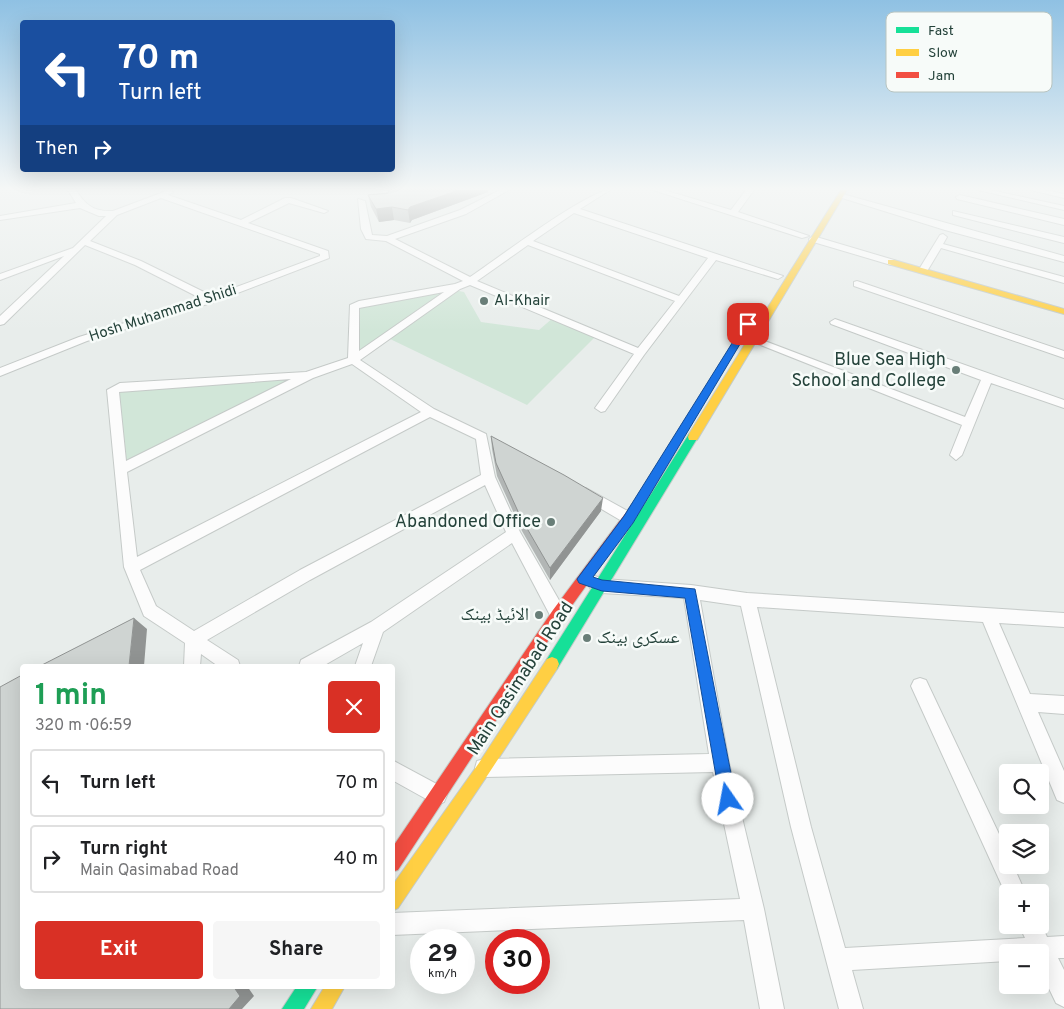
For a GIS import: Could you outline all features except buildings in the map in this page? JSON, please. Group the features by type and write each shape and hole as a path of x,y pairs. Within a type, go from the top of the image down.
{"main road":[{"name":"Main Qasimabad Road","path":"395,898 484,768 602,586 634,522 778,276 809,237"},
{"name":"Main Qasimabad Road","path":"395,859 558,614 584,579 634,522 753,340 809,237"},
{"path":"891,262 1064,312"},
{"path":"292,1009 307,989"},
{"path":"321,1009 334,989"}],"street":[{"path":"0,322 90,237"},
{"name":"Hosh Muhammad Shidi","path":"0,372 83,339 211,300 289,272 325,256 325,252 280,237"},
{"path":"368,237 377,240 393,237"},
{"path":"120,470 309,375 353,360 457,287 470,281 534,237"},
{"path":"654,237 778,276"},
{"path":"809,237 891,262"},
{"path":"922,271 943,237"},
{"path":"983,237 1064,258"},
{"path":"388,239 470,281 640,353"},
{"path":"527,242 681,300"},
{"path":"2,274 82,245 138,263 211,300"},
{"path":"938,245 1064,280"},
{"path":"601,408 640,353 714,257"},
{"path":"857,284 1064,355"},
{"path":"353,360 355,305 457,287"},
{"path":"835,322 1064,404"},
{"path":"753,340 968,423"},
{"path":"353,360 430,412 498,445"},
{"path":"229,664 150,611 131,567 113,390 120,387 309,375"},
{"path":"956,455 988,378"},
{"path":"131,567 430,412"},
{"path":"482,437 488,477 514,534 558,614"},
{"path":"193,640 305,575 488,477"},
{"path":"570,484 634,522"},
{"path":"311,664 377,627 514,534"},
{"path":"584,579 602,586 691,592 747,600 1064,620"},
{"path":"691,592 720,763 753,909 772,1009"},
{"path":"747,600 801,827 851,1009"},
{"path":"988,615 1027,702 1064,793"},
{"path":"364,664 377,627"},
{"path":"192,664 193,640"},
{"path":"920,686 1011,884"},
{"path":"1027,702 1064,705"},
{"path":"484,768 720,763"},
{"path":"395,771 437,795"},
{"path":"395,924 753,909"},
{"path":"1049,949 1064,948"},
{"path":"836,960 999,952"},
{"path":"1049,965 1064,996"}],"green space":[{"path":"454,290 464,292 481,322 539,330 554,317 597,335 527,405 386,337 353,360 354,307"},
{"path":"309,375 120,470 113,390"}],"traffic: fast":[{"path":"552,664 693,437"},
{"path":"292,1009 307,989"}],"traffic: slow":[{"path":"693,437 815,237"},
{"path":"891,262 1064,312"},
{"path":"395,898 484,768 552,664"},
{"path":"321,1009 334,989"}],"traffic: jam":[{"path":"395,859 558,614 637,506"}],"place":[{"name":"Al-Khair","path":"484,301"},
{"name":"Blue Sea High School and College","path":"956,370"},
{"name":"Abandoned Office","path":"551,522"},
{"name":"الائیڈ بینک","path":"539,615"},
{"name":"عسکری بینک","path":"587,638"}],"route":[{"path":"728,799 720,763 691,592 602,586 584,579 628,519 748,324"}]}
